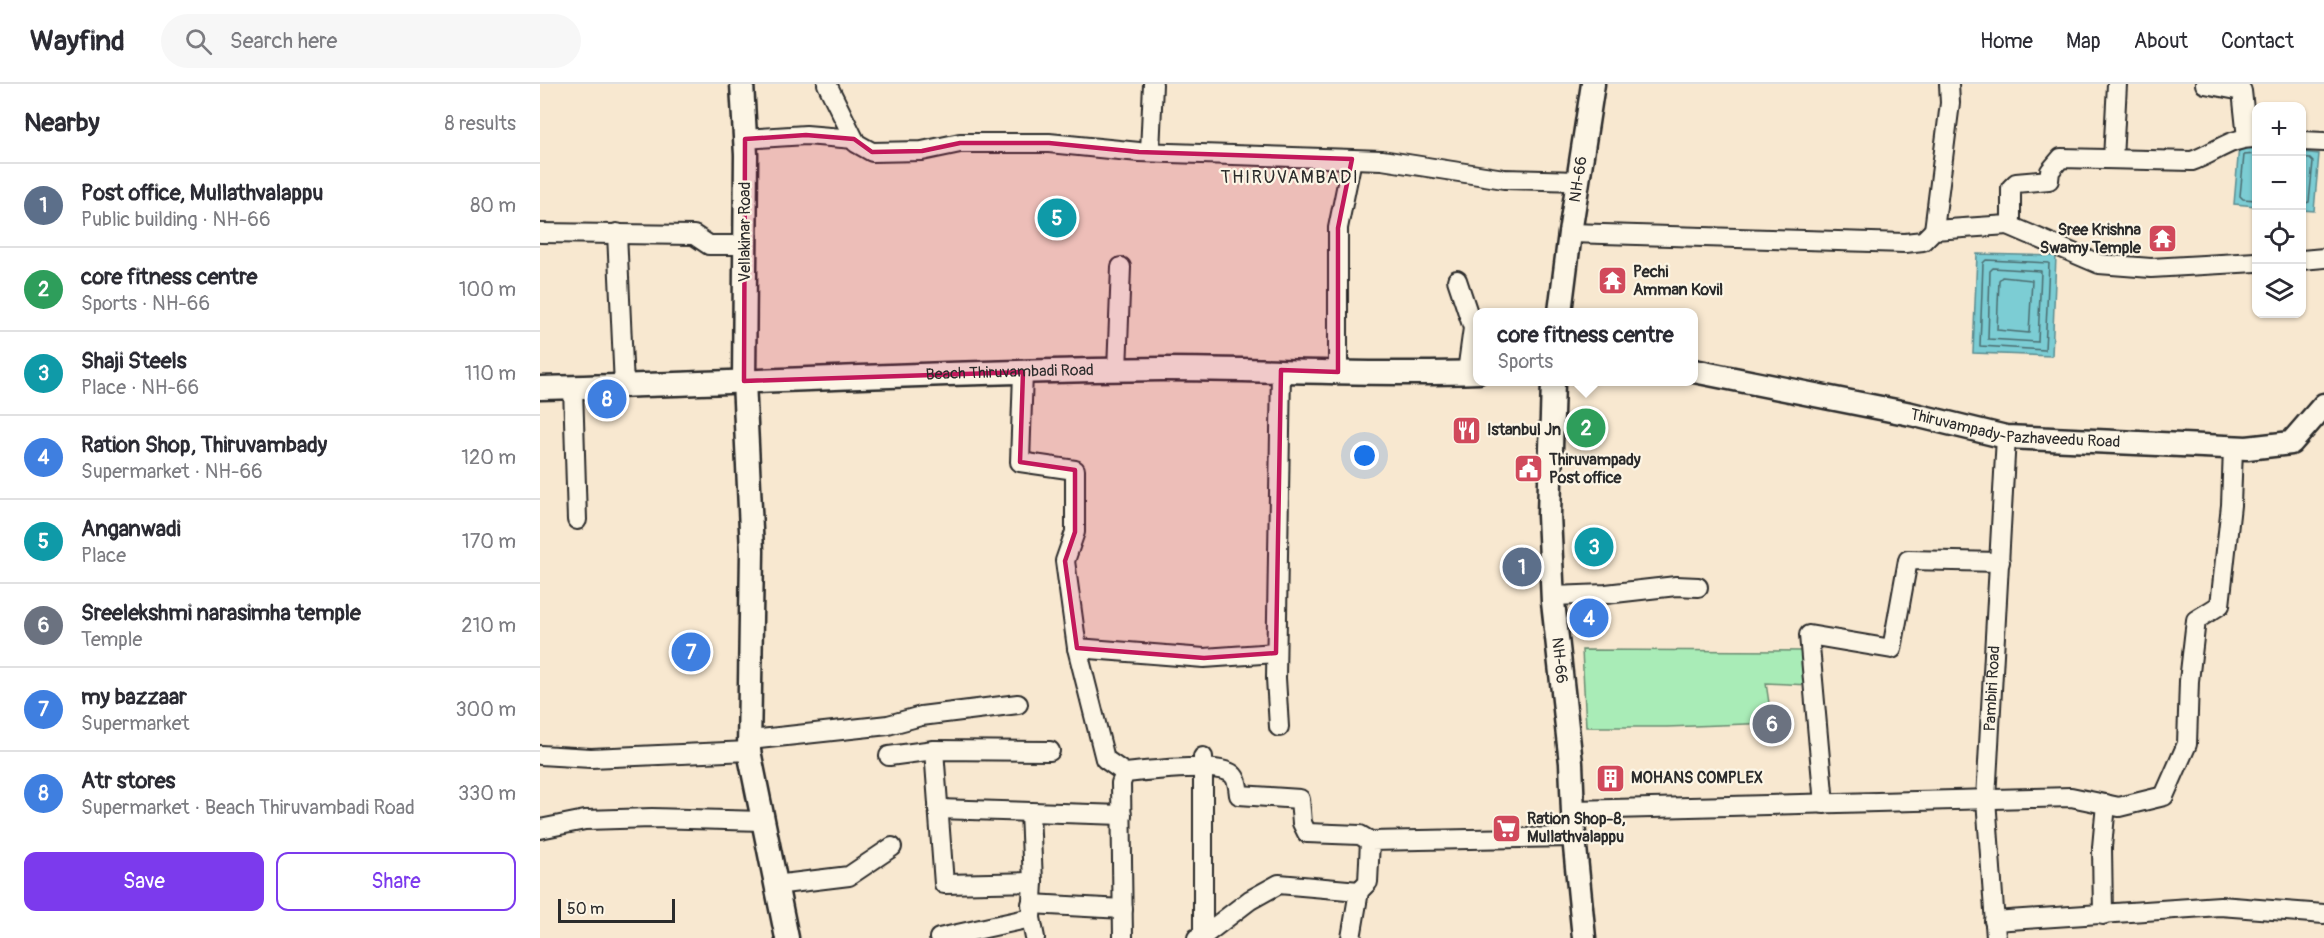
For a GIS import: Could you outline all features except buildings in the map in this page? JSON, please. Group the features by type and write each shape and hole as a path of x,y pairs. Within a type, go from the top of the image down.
{"main road":[{"name":"Vellakinar Road","path":"742,84 745,139 744,381 752,551 750,745 775,885 787,938"},
{"name":"NH-66","path":"1560,308 1569,233 1593,84"},
{"name":"Beach Thiruvambadi Road","path":"540,388 1117,370 1281,370 1408,375 1473,372"},
{"name":"Thiruvampady-Pazhaveedu Road","path":"1698,372 1899,412 2006,437 2247,448 2290,443 2324,405"},
{"name":"NH-66","path":"1552,386 1549,515 1553,596 1571,763 1574,837 1584,938"}],"street":[{"path":"826,84 854,139 862,148 872,152 922,152 960,143 978,142 1049,143 1149,152 1382,160 1504,179 1578,181"},
{"path":"1149,152 1153,84"},
{"path":"1934,231 1950,103 1944,84"},
{"path":"2113,159 2117,84"},
{"path":"2008,225 2011,218 2011,188 2016,183 2049,180 2050,171 2061,158 2192,161 2230,142 2252,138 2242,91 2205,84"},
{"path":"745,139 806,135 854,139"},
{"path":"2306,141 2324,142"},
{"path":"1338,372 1338,228 1352,159"},
{"path":"1569,233 1905,243 1923,241 1934,231 2008,225 2099,264 2151,268 2252,262"},
{"path":"540,233 694,235 710,245 745,245"},
{"path":"617,233 624,386"},
{"path":"2306,260 2324,258"},
{"path":"1117,370 1121,267"},
{"path":"1457,280 1473,328 1473,372"},
{"path":"1279,727 1276,653 1281,370"},
{"path":"1023,372 1020,462 1075,470 1075,532 1065,561 1077,648 1105,759 1125,773 1202,761 1229,772 1236,778 1239,795 1300,799 1302,823 1307,832 1359,835 1370,841 1574,837"},
{"path":"573,387 577,520"},
{"name":"Pambiri Road","path":"1995,929 1986,799 2006,437"},
{"path":"1574,810 2071,797 2119,807 2164,796 2187,744 2189,681 2196,621 2220,605 2231,505 2233,448"},
{"path":"1824,804 1809,635 1892,649 1908,560 2000,562"},
{"path":"1553,596 1606,594 1676,586 1698,587"},
{"path":"1077,648 1204,658 1276,653"},
{"path":"540,755 591,758 750,745 888,725 921,716 1018,704"},
{"path":"934,750 944,884 1033,882"},
{"path":"889,756 934,750 1050,752"},
{"path":"1200,937 1202,761"},
{"path":"939,938 1031,911 1127,928 1121,783 1125,773"},
{"path":"2103,915 2102,847 2106,804"},
{"path":"938,808 1122,815"},
{"path":"1030,812 1033,882 1031,911 1035,938"},
{"path":"540,829 596,820 652,818 763,821"},
{"path":"1351,938 1359,891 1368,882 1370,841"},
{"path":"775,885 849,876 892,847"},
{"path":"1200,937 1250,900 1279,884 1359,891"},
{"path":"1995,929 2103,915 2220,906 2324,914"}],"highlighted area":[{"path":"806,135 854,139 872,152 922,151 960,143 1049,143 1139,152 1352,159 1338,228 1338,372 1281,370 1276,653 1204,658 1077,648 1065,561 1075,532 1075,470 1020,462 1023,372 744,381 745,139"}],"green space":[{"path":"1582,650 1806,651 1810,685 1766,683 1772,723 1586,727"}],"water":[{"path":"2239,146 2252,148 2252,206 2234,204"},
{"path":"2306,152 2319,154 2314,211 2306,210"},
{"path":"1977,254 2056,256 2052,356 1973,353"}],"place":[{"name":"Anganwadi","path":"1057,218"},
{"name":"Sree Krishna Swamy Temple","path":"2162,239"},
{"name":"Pechi Amman Kovil","path":"1612,281"},
{"name":"Atr stores","path":"607,399"},
{"name":"core fitness centre","path":"1586,428"},
{"name":"Istanbul Jn","path":"1466,430"},
{"name":"Thiruvampady Post office","path":"1528,469"},
{"name":"Shaji Steels","path":"1594,547"},
{"name":"Post office, Mullathvalappu","path":"1522,567"},
{"name":"Ration Shop, Thiruvambady","path":"1589,618"},
{"name":"my bazzaar","path":"691,652"},
{"name":"Sreelekshmi narasimha temple","path":"1772,724"},
{"name":"MOHANS COMPLEX","path":"1610,778"},
{"name":"Ration Shop-8, Mullathvalappu","path":"1506,828"}],"district":[{"name":"THIRUVAMBADI","path":"1290,177"}]}
